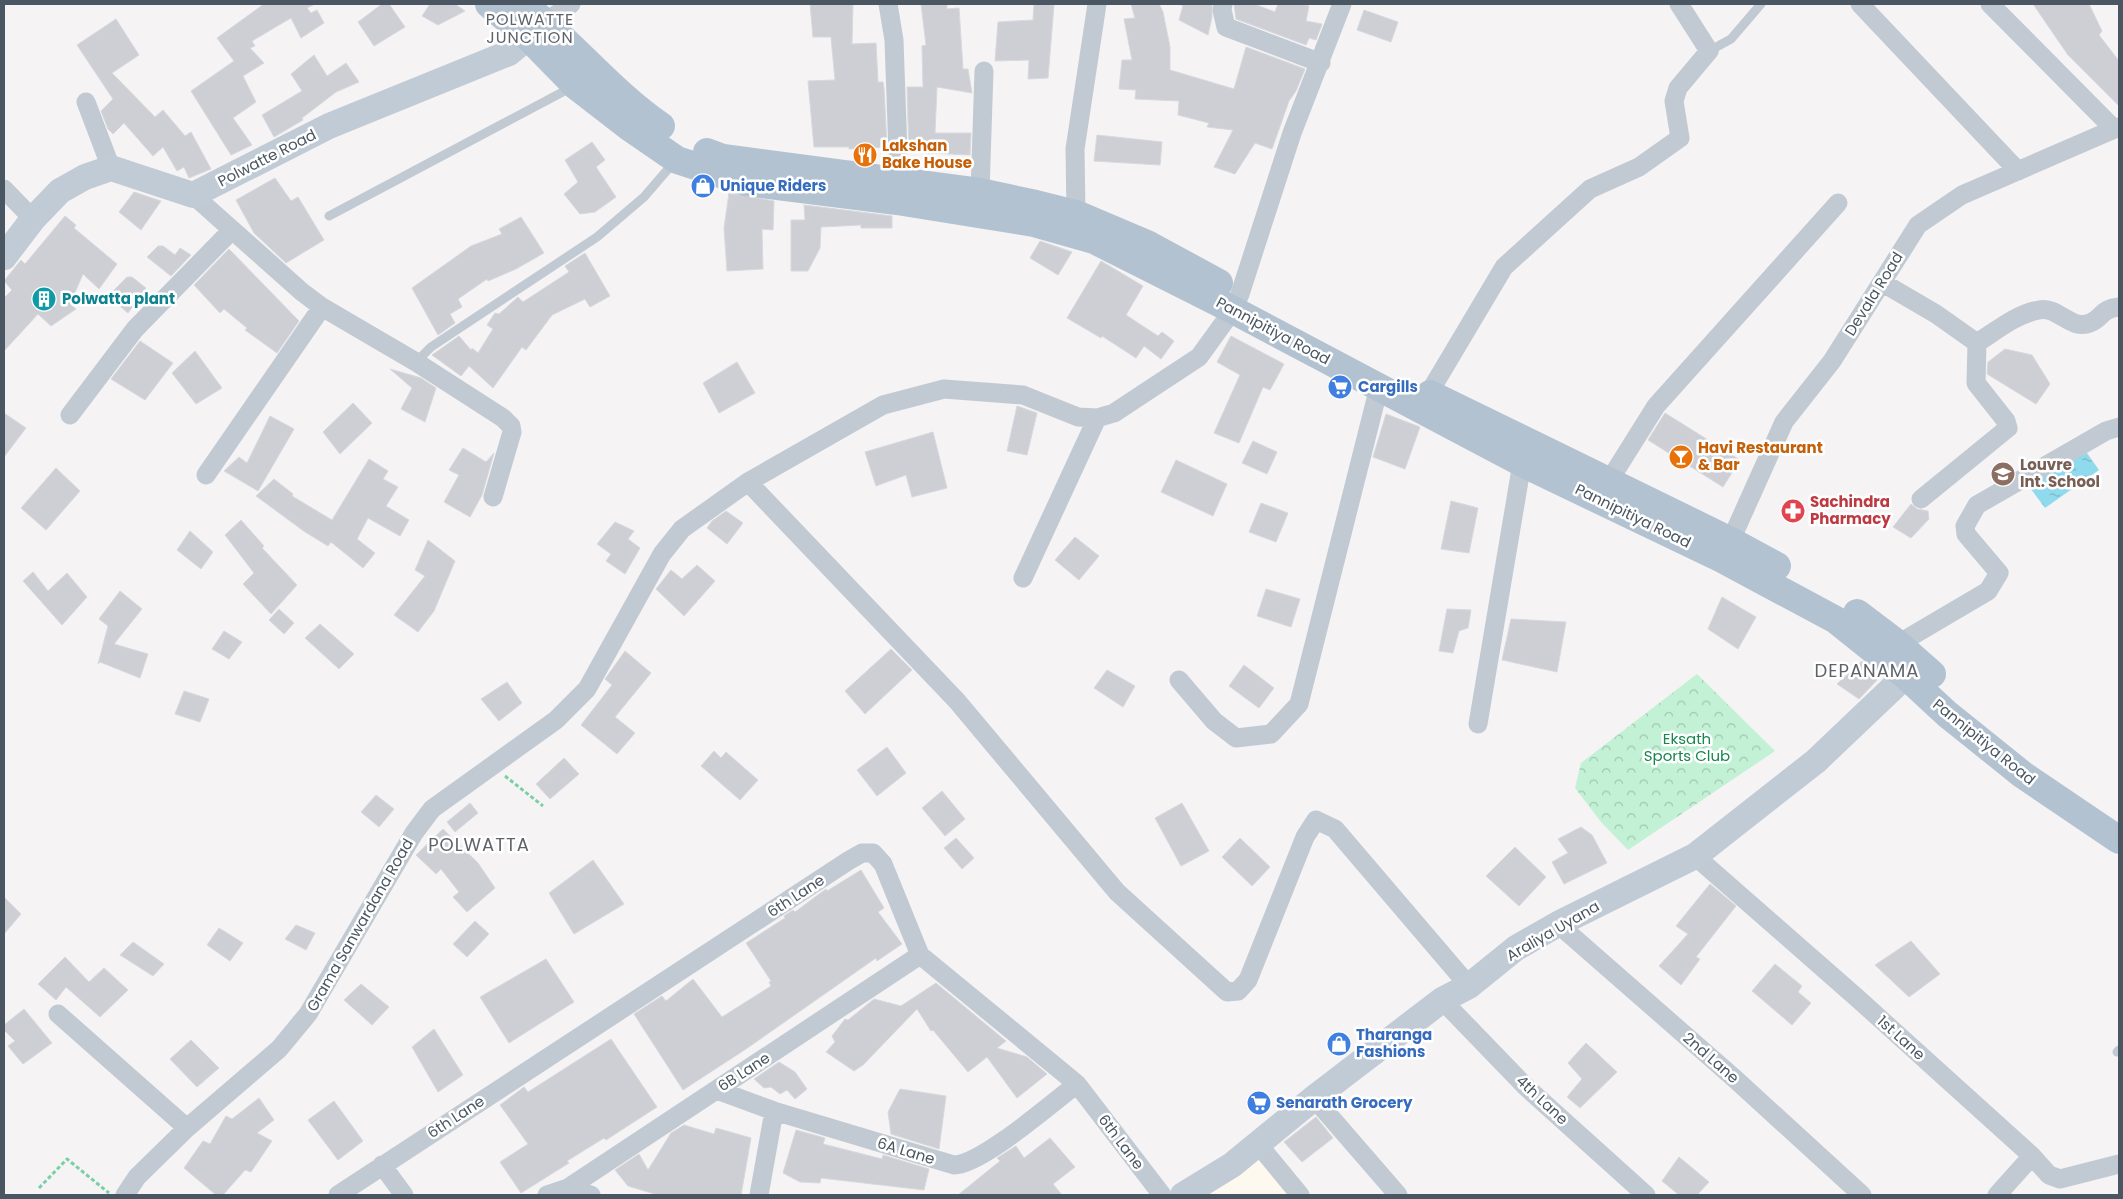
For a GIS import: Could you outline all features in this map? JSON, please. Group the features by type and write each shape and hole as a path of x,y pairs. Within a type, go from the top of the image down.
{"main road":[{"name":"Pannipitiya Road","path":"488,4 537,30 635,108 688,145 723,158 980,192 1076,214 1149,245 1236,302 1379,387 1522,462 1727,550 1846,605 1898,644 1913,669 1948,714 2023,775 2119,840"},
{"name":"Pannipitiya Road","path":"523,4 537,30 576,86 629,127 677,160 745,182 897,201 1034,223 1094,240 1236,302 1609,481 1727,550 1913,669 2032,760 2119,818"}],"street":[{"path":"537,30 571,4"},
{"path":"888,4 894,40 899,182"},
{"path":"1076,214 1075,149 1097,4"},
{"path":"1223,4 1222,10 1226,27 1321,63"},
{"name":"Grama Sanwardana Road","path":"125,1195 137,1177 187,1128 279,1049 303,1021 414,833 432,809 556,720 587,689 662,554 682,529 748,482 883,405 944,389 1023,395 1078,417 1097,418 1114,413 1199,357 1236,302 1292,133 1321,63 1342,4"},
{"path":"1429,393 1504,266 1590,190 1639,167 1680,138 1674,101 1678,88 1709,51 1679,4"},
{"path":"1860,4 2018,171"},
{"path":"1990,4 2116,128"},
{"name":"Polwatte Road","path":"193,195 330,126 509,53 537,30"},
{"path":"980,192 984,71"},
{"path":"86,102 111,168"},
{"name":"Devala Road","path":"1727,550 1784,422 1832,361 1918,225 1962,195 2116,128"},
{"path":"4,257 33,219 60,191 85,177 111,168 193,195 302,292 322,307 416,362 503,418 511,426 512,432 493,497"},
{"path":"4,190 33,219"},
{"path":"1609,481 1656,406 1838,203"},
{"path":"70,415 135,329 232,230"},
{"path":"1883,282 1936,314 1977,343"},
{"path":"206,475 322,307"},
{"path":"1977,343 2012,321 2040,310 2054,311 2077,324 2090,324 2107,308 2119,307"},
{"path":"1920,498 2008,428 2006,421 1976,382 1977,343"},
{"path":"1179,680 1214,721 1236,738 1271,734 1298,704 1379,387"},
{"path":"1023,578 1097,418"},
{"path":"1898,644 1988,591 1998,573 1966,534 1965,526 1978,505 2106,431 2119,427"},
{"path":"1478,724 1522,462"},
{"path":"748,482 957,701 1117,892 1227,992 1238,991 1248,980 1305,837 1316,820 1335,829 1469,986"},
{"name":"Araliya Uyana","path":"1183,1195 1232,1165 1314,1098 1442,1000 1469,986 1516,948 1558,924 1695,856 1816,761 1913,669"},
{"name":"6th Lane","path":"338,1195 862,853 873,853 883,864 920,955 1077,1084 1162,1195"},
{"name":"1st Lane","path":"1695,856 1856,997 2032,1156 2049,1175 2060,1179 2119,1164"},
{"name":"2nd Lane","path":"1558,924 1727,1072 1862,1195"},
{"name":"6B Lane","path":"547,1195 568,1188 920,955"},
{"name":"4th Lane","path":"1442,1000 1526,1086 1646,1195"},
{"path":"58,1014 187,1128"},
{"name":"6A Lane","path":"717,1090 774,1112 954,1165 963,1165 1002,1141 1077,1084"},
{"path":"1314,1098 1398,1195"},
{"path":"759,1195 774,1112"},
{"path":"1256,1144 1300,1195"},
{"path":"1997,1195 2032,1156"},
{"path":"382,1165 404,1195"},
{"path":"568,1188 591,1195"}],"lane":[{"path":"1709,51 1731,39 1761,4"},
{"path":"329,216 576,86"},
{"path":"416,362 431,347 597,236 644,197 677,160"}],"path":[{"path":"493,767 542,806"},
{"path":"39,1188 67,1159 111,1195"}],"shaded area":[{"path":"1254,1148 1292,1195 1180,1195"}],"green space":[{"name":"Eksath Sports Club","path":"1697,674 1775,751 1628,850 1601,822 1575,788 1581,763"}],"water":[{"path":"2079,442 2099,470 2045,508 2025,481"}],"building":[{"path":"264,4 315,4 307,8 311,13 317,10 324,23 301,38 291,18 252,41 255,46 250,48 264,63 243,76 256,102 233,118 252,145 231,155 191,91 234,61 217,38"},
{"path":"382,4 389,4 405,27 374,46 358,22"},
{"path":"430,4 455,4 465,11 438,25 422,16"},
{"path":"810,4 853,4 852,44 876,43 878,82 883,82 884,88 887,147 849,149 849,147 814,147 808,81 835,80 831,37 813,37"},
{"path":"921,4 947,4 947,9 959,8 963,69 968,69 972,93 937,87 935,133 971,133 970,155 909,152 907,87 923,87 922,46 926,45"},
{"path":"1034,4 1054,5 1048,78 1028,79 1029,60 995,61 998,22 1033,20"},
{"path":"1131,4 1159,4 1163,12 1170,47 1170,70 1234,89 1246,47 1305,69 1296,91 1289,101 1272,149 1255,143 1235,174 1214,167 1233,130 1207,127 1209,123 1178,115 1179,101 1135,99 1136,90 1119,89 1122,60 1132,60 1124,19 1135,18"},
{"path":"1180,4 1212,4 1212,17 1208,35 1179,20 1183,6"},
{"path":"1234,4 1254,4 1275,12 1278,4 1302,4 1309,6 1306,21 1322,24 1316,40 1309,38 1306,45 1236,19"},
{"path":"2033,4 2089,4 2102,31 2099,35 2119,61 2119,106 2068,55"},
{"path":"1364,10 1398,22 1391,42 1357,30"},
{"path":"116,19 139,55 112,73 155,117 163,110 185,136 191,132 211,169 189,178 184,167 177,171 163,147 153,156 124,123 113,134 108,129 101,111 113,99 77,45"},
{"path":"314,55 327,76 346,63 359,82 336,92 302,118 303,120 274,137 262,115 302,91 291,74"},
{"path":"1097,135 1162,142 1160,165 1094,161"},
{"path":"592,142 605,160 596,167 616,197 595,212 580,214 564,194 578,182 565,160"},
{"path":"275,178 291,201 298,197 324,240 286,263 254,233 236,200"},
{"path":"134,192 161,201 141,230 119,212"},
{"path":"729,193 774,201 773,230 762,229 763,269 727,271 724,228"},
{"path":"804,205 892,216 892,228 861,228 861,225 821,227 820,248 808,271 791,271 791,220 805,220"},
{"path":"65,216 76,225 74,228 117,264 99,289 83,274 70,304 76,309 51,326 38,314 4,351 4,298 12,290 4,281 21,260 25,264"},
{"path":"521,217 544,253 516,269 488,281 487,279 458,299 462,307 450,314 455,323 438,335 412,288 471,246 502,234 499,229"},
{"path":"1040,241 1072,252 1058,275 1030,258"},
{"path":"158,246 163,246 175,255 180,248 191,255 171,276 147,257"},
{"path":"229,249 299,321 277,353 245,330 247,328 224,309 220,313 194,285"},
{"path":"585,253 610,296 590,307 585,299 552,315 526,350 522,347 493,388 469,366 461,376 432,355 459,336 471,350 472,348 478,353 493,329 487,325 495,313 499,314 518,297 523,302 569,272 565,266"},
{"path":"1101,261 1143,286 1126,315 1158,336 1162,332 1174,341 1161,359 1144,346 1136,358 1102,336 1101,338 1067,318"},
{"path":"127,277 132,277 146,288 128,313 108,296"},
{"path":"1231,336 1284,364 1270,390 1263,387 1239,443 1214,433 1240,375 1217,362"},
{"path":"140,341 173,363 145,400 111,379"},
{"path":"2005,349 2032,355 2050,384 2036,404 1987,374 1988,362"},
{"path":"195,351 222,388 196,404 172,373"},
{"path":"737,362 755,393 719,413 703,383"},
{"path":"390,369 421,378 436,388 425,422 401,409 412,388"},
{"path":"353,403 372,423 340,454 323,432"},
{"path":"1017,406 1037,413 1027,455 1007,451"},
{"path":"4,413 26,428 4,457"},
{"path":"1665,413 1740,460 1723,487 1648,440"},
{"path":"1386,414 1420,427 1405,469 1373,457"},
{"path":"270,416 294,429 258,491 224,471 239,457 247,463"},
{"path":"933,432 947,488 912,497 906,475 876,486 865,452"},
{"path":"1253,441 1277,452 1267,474 1242,463"},
{"path":"463,448 486,462 494,453 482,495 470,517 444,502 459,475 449,470"},
{"path":"369,459 388,471 383,479 398,487 386,506 409,520 400,536 368,518 357,539 375,553 363,568 331,542 328,546 305,532 256,496 274,479 293,494 292,496 332,520"},
{"path":"1176,460 1227,484 1213,516 1161,492"},
{"path":"56,468 80,491 46,530 21,508"},
{"path":"1451,501 1478,508 1469,553 1441,549"},
{"path":"1261,503 1288,513 1276,542 1249,532"},
{"path":"1911,504 1917,509 1928,511 1929,519 1911,538 1893,527"},
{"path":"726,511 743,523 727,544 707,528 712,521"},
{"path":"241,520 264,546 262,548 297,585 271,614 243,584 254,573 225,535"},
{"path":"615,522 634,531 628,539 640,548 625,574 606,561 611,554 597,544"},
{"path":"190,531 213,552 201,569 177,550"},
{"path":"1075,537 1099,556 1079,580 1055,560"},
{"path":"428,540 455,561 434,611 418,632 394,615 425,576 415,570"},
{"path":"697,565 715,581 684,616 656,589 671,570 682,579"},
{"path":"33,572 48,591 67,573 87,597 62,625 23,581"},
{"path":"1266,589 1300,599 1291,627 1257,616"},
{"path":"120,591 142,609 114,644 148,654 140,678 100,662 98,664 108,626 99,619"},
{"path":"1722,597 1756,617 1738,649 1708,629"},
{"path":"279,609 294,623 284,634 269,620"},
{"path":"1447,609 1471,610 1468,628 1459,631 1453,653 1439,651"},
{"path":"1511,619 1566,622 1557,672 1502,660"},
{"path":"320,624 354,654 339,669 305,638"},
{"path":"224,631 242,642 229,659 212,649"},
{"path":"891,649 912,670 865,714 845,691"},
{"path":"625,651 651,673 615,717 635,733 617,754 581,725 612,685 605,679"},
{"path":"1862,661 1881,676 1859,699 1837,684"},
{"path":"1244,665 1274,688 1259,708 1229,686"},
{"path":"1107,670 1135,686 1123,707 1094,688"},
{"path":"507,682 522,703 499,721 481,699"},
{"path":"184,691 209,699 200,722 175,714"},
{"path":"887,747 906,773 877,796 857,770"},
{"path":"714,751 721,758 726,752 758,780 740,800 701,766"},
{"path":"564,758 579,774 550,799 536,784"},
{"path":"942,791 965,819 945,836 922,808"},
{"path":"376,795 394,809 379,827 361,812"},
{"path":"470,803 478,813 455,832 447,822"},
{"path":"1182,803 1209,851 1181,866 1155,818"},
{"path":"1581,827 1592,835 1607,863 1564,884 1552,862 1568,853 1558,839"},
{"path":"443,829 478,863 495,888 467,912 453,897 459,892 441,869 436,874 416,855"},
{"path":"956,838 974,858 962,869 944,848"},
{"path":"1240,838 1270,867 1252,886 1222,857"},
{"path":"1515,847 1546,877 1519,906 1486,876"},
{"path":"593,860 624,904 574,934 549,893"},
{"path":"861,870 884,908 878,912 902,944 877,961 876,958 746,1049 683,1090 634,1014 662,996 666,1001 693,979 722,1017 771,986 769,982 771,981 746,943 785,918 784,916 793,910 795,912 826,889 827,891"},
{"path":"1710,884 1736,906 1696,957 1700,959 1681,985 1659,966 1688,934 1676,926"},
{"path":"4,897 21,914 4,934"},
{"path":"475,921 489,934 467,957 453,944"},
{"path":"296,925 315,933 306,950 285,939"},
{"path":"219,928 243,943 230,961 207,945"},
{"path":"1911,941 1940,974 1909,997 1875,965"},
{"path":"133,942 164,964 153,976 120,955"},
{"path":"65,957 89,982 104,968 128,990 100,1017 66,987 56,1000 38,984"},
{"path":"546,959 574,1002 509,1043 480,997"},
{"path":"1775,964 1802,986 1798,992 1811,1003 1792,1025 1752,991"},
{"path":"936,983 1006,1041 997,1048 1027,1057 1047,1074 1017,1098 987,1057 968,1072 933,1030 931,1031 917,1009 863,1065 854,1071 826,1052 835,1042 832,1036 845,1019 848,1020 874,999 901,1006"},
{"path":"361,984 389,1007 372,1025 344,1000"},
{"path":"24,1009 52,1043 23,1064 8,1046 15,1041 4,1030 4,1025"},
{"path":"434,1029 463,1075 438,1092 412,1047"},
{"path":"611,1039 657,1107 606,1140 604,1138 567,1161 569,1163 521,1193 500,1162 528,1144 500,1105 524,1087 528,1092"},
{"path":"191,1040 219,1068 197,1087 170,1059"},
{"path":"1586,1043 1617,1072 1580,1108 1567,1097 1582,1079 1568,1063"},
{"path":"779,1062 795,1072 807,1089 795,1099 787,1090 780,1094 771,1087 764,1088 754,1079"},
{"path":"900,1089 946,1096 939,1149 891,1134 888,1112"},
{"path":"259,1098 274,1120 257,1133 272,1141 251,1172 245,1170 223,1195 216,1195 184,1168 203,1141 210,1144 226,1116 232,1119"},
{"path":"334,1101 363,1141 338,1160 308,1120"},
{"path":"1316,1117 1333,1138 1302,1162 1284,1142"},
{"path":"684,1125 714,1134 716,1128 751,1138 741,1195 658,1195 628,1186 615,1170 639,1154 648,1170 671,1133"},
{"path":"796,1130 825,1138 823,1144 882,1159 883,1155 929,1169 924,1190 821,1178 820,1183 800,1182 783,1173"},
{"path":"1050,1138 1075,1167 1053,1184 1062,1195 958,1195 1000,1161 997,1158 1016,1146 1024,1158"},
{"path":"1679,1157 1709,1182 1697,1195 1679,1195 1662,1181"}],"place":[{"name":"Lakshan Bake House","path":"865,155"},
{"name":"Unique Riders","path":"703,186"},
{"name":"Polwatta plant","path":"44,299"},
{"name":"Cargills","path":"1340,387"},
{"name":"Havi Restaurant & Bar","path":"1681,457"},
{"name":"Louvre Int. School","path":"2003,474"},
{"name":"Sachindra Pharmacy","path":"1793,511"},
{"name":"Tharanga Fashions","path":"1339,1044"},
{"name":"Senarath Grocery","path":"1259,1103"}],"district":[{"name":"POLWATTE JUNCTION","path":"530,28"},
{"name":"DEPANAMA","path":"1867,671"},
{"name":"POLWATTA","path":"479,845"}]}
